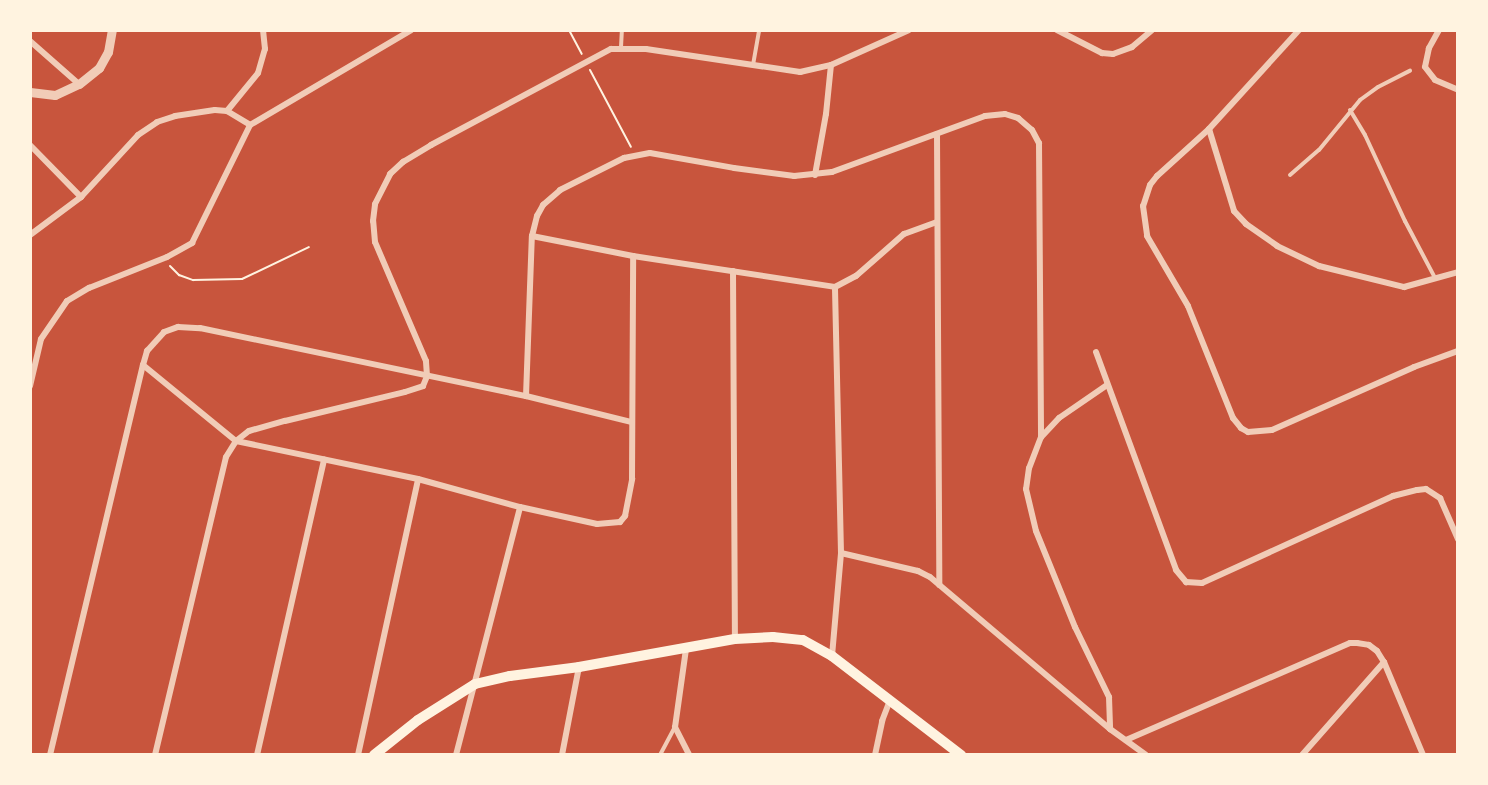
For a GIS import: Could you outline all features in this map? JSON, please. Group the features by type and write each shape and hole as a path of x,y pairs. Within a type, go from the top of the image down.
{"main road":[{"path":"374,755 418,720 475,684 510,676 579,667 735,639 794,638 803,640 832,656 961,755"}],"street":[{"path":"30,92 55,95 79,84 99,68 108,52 112,30"},
{"path":"227,111 258,73 265,49 263,30"},
{"path":"30,386 41,339 67,301 89,288 167,257 192,243 200,232 228,166 250,125 411,30"},
{"path":"154,755 224,468 236,441 249,431 423,386 428,376 426,361 375,243 373,221 379,191 390,174 403,162 585,60 621,47 800,72 831,65 909,30"},
{"path":"1057,30 1102,53 1113,54 1132,47 1152,30"},
{"path":"1299,30 1209,129 1150,185 1143,206 1147,236 1188,306 1233,418 1241,428 1248,432 1272,430 1414,367 1458,351"},
{"path":"1439,30 1429,48 1425,67 1435,80 1458,90"},
{"path":"30,41 79,84"},
{"path":"815,175 826,114 831,65"},
{"path":"30,235 81,197 138,135 157,122 196,112 227,111 250,125"},
{"path":"526,396 532,236 537,216 550,197 586,176 635,154 662,154 734,168 794,176 815,175 844,169 985,116 1005,114 1018,118 1032,130 1039,143 1041,437 1027,480 1029,510 1075,627 1109,697 1110,729"},
{"path":"1209,129 1234,211 1246,224 1277,246 1319,266 1404,287 1455,272"},
{"path":"937,134 939,585"},
{"path":"30,145 81,197"},
{"path":"532,236 633,256 835,287 856,276 904,234 937,222"},
{"path":"142,364 236,441 418,479 520,507 597,524 620,522 625,516 632,479 633,256"},
{"path":"733,271 735,639"},
{"path":"832,656 841,553 835,287"},
{"path":"50,755 142,364 147,351 164,332 178,327 200,328 526,396 631,422"},
{"path":"1096,352 1176,570 1186,582 1202,583 1393,496 1417,490 1426,489 1440,498 1458,539"},
{"path":"1041,437 1059,418 1107,385"},
{"path":"257,755 324,459"},
{"path":"358,755 418,479"},
{"path":"456,755 520,507"},
{"path":"841,553 918,571 939,585 1110,729 1146,755"},
{"path":"1126,740 1350,643 1369,645 1377,651 1384,662 1423,755"},
{"path":"686,649 675,727 689,755"},
{"path":"1302,755 1384,662"},
{"path":"562,755 579,667"},
{"path":"875,755 882,721 890,700"}],"lane":[{"path":"621,47 622,30"},
{"path":"753,66 759,30"},
{"path":"1290,175 1319,150 1350,110 1378,87 1410,71"},
{"path":"1350,110 1365,135 1405,221 1436,279"},
{"path":"660,755 675,727"}],"path":[{"path":"569,30 635,154"},
{"path":"167,257 171,269 179,275 193,280 215,281 242,279 309,247"}]}
